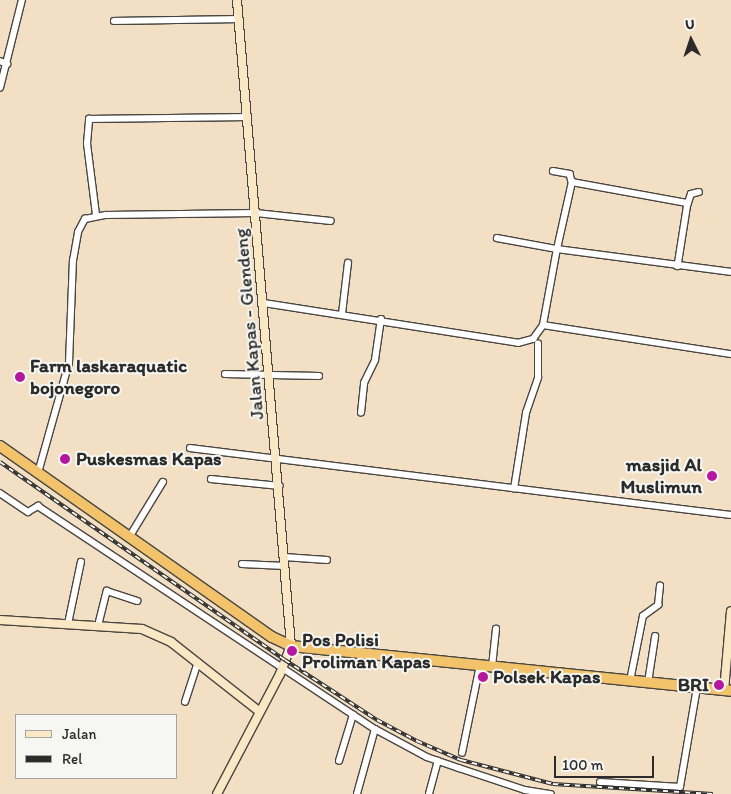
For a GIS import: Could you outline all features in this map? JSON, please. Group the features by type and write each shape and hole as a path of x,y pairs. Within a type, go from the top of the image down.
{"highway":[{"path":"0,446 272,637 290,646 727,691"}],"main road":[{"name":"Jalan Kapas - Glendeng","path":"237,0 280,486 290,646"},
{"path":"727,691 731,611"},
{"path":"0,620 142,629 159,635 260,712"},
{"path":"217,794 282,668 290,646"}],"street":[{"path":"0,88 22,0"},
{"path":"114,21 239,19"},
{"path":"0,61 7,64"},
{"path":"96,215 87,144 88,120 247,117"},
{"path":"514,489 526,413 538,378 538,344 541,328 572,182 570,174 553,171"},
{"path":"572,182 688,203"},
{"path":"678,266 688,203 691,194 699,192"},
{"path":"38,473 69,363 70,287 76,240 83,221 96,215 256,213 331,221"},
{"path":"497,238 557,249 731,272"},
{"path":"342,314 348,263"},
{"path":"264,303 538,344"},
{"path":"361,413 364,383 375,360 381,319"},
{"path":"526,343 541,328"},
{"path":"541,328 731,354"},
{"path":"226,374 320,376"},
{"path":"190,448 731,515"},
{"path":"211,479 280,486"},
{"path":"130,536 163,482"},
{"path":"0,493 28,512 38,506 375,729 438,761 502,784 551,794"},
{"path":"284,556 327,560"},
{"path":"68,624 81,562"},
{"path":"242,564 285,566"},
{"path":"630,681 643,616 658,605 660,586"},
{"path":"98,626 107,591 137,601"},
{"path":"492,666 496,630"},
{"path":"648,683 655,637"},
{"path":"185,702 197,664"},
{"path":"462,753 480,665"},
{"path":"600,782 680,787 697,688"},
{"path":"339,761 353,715"},
{"path":"357,794 375,729"},
{"path":"429,794 438,761"}],"railway":[{"path":"0,462 285,660 377,720 417,741 461,760 553,784 713,794"}],"place":[{"name":"Farm laskaraquatic bojonegoro","path":"20,377"},
{"name":"Puskesmas Kapas","path":"65,459"},
{"name":"masjid Al Muslimun","path":"712,476"},
{"name":"Pos Polisi Proliman Kapas","path":"292,651"},
{"name":"Polsek Kapas","path":"483,677"},
{"name":"BRI","path":"719,685"}]}
